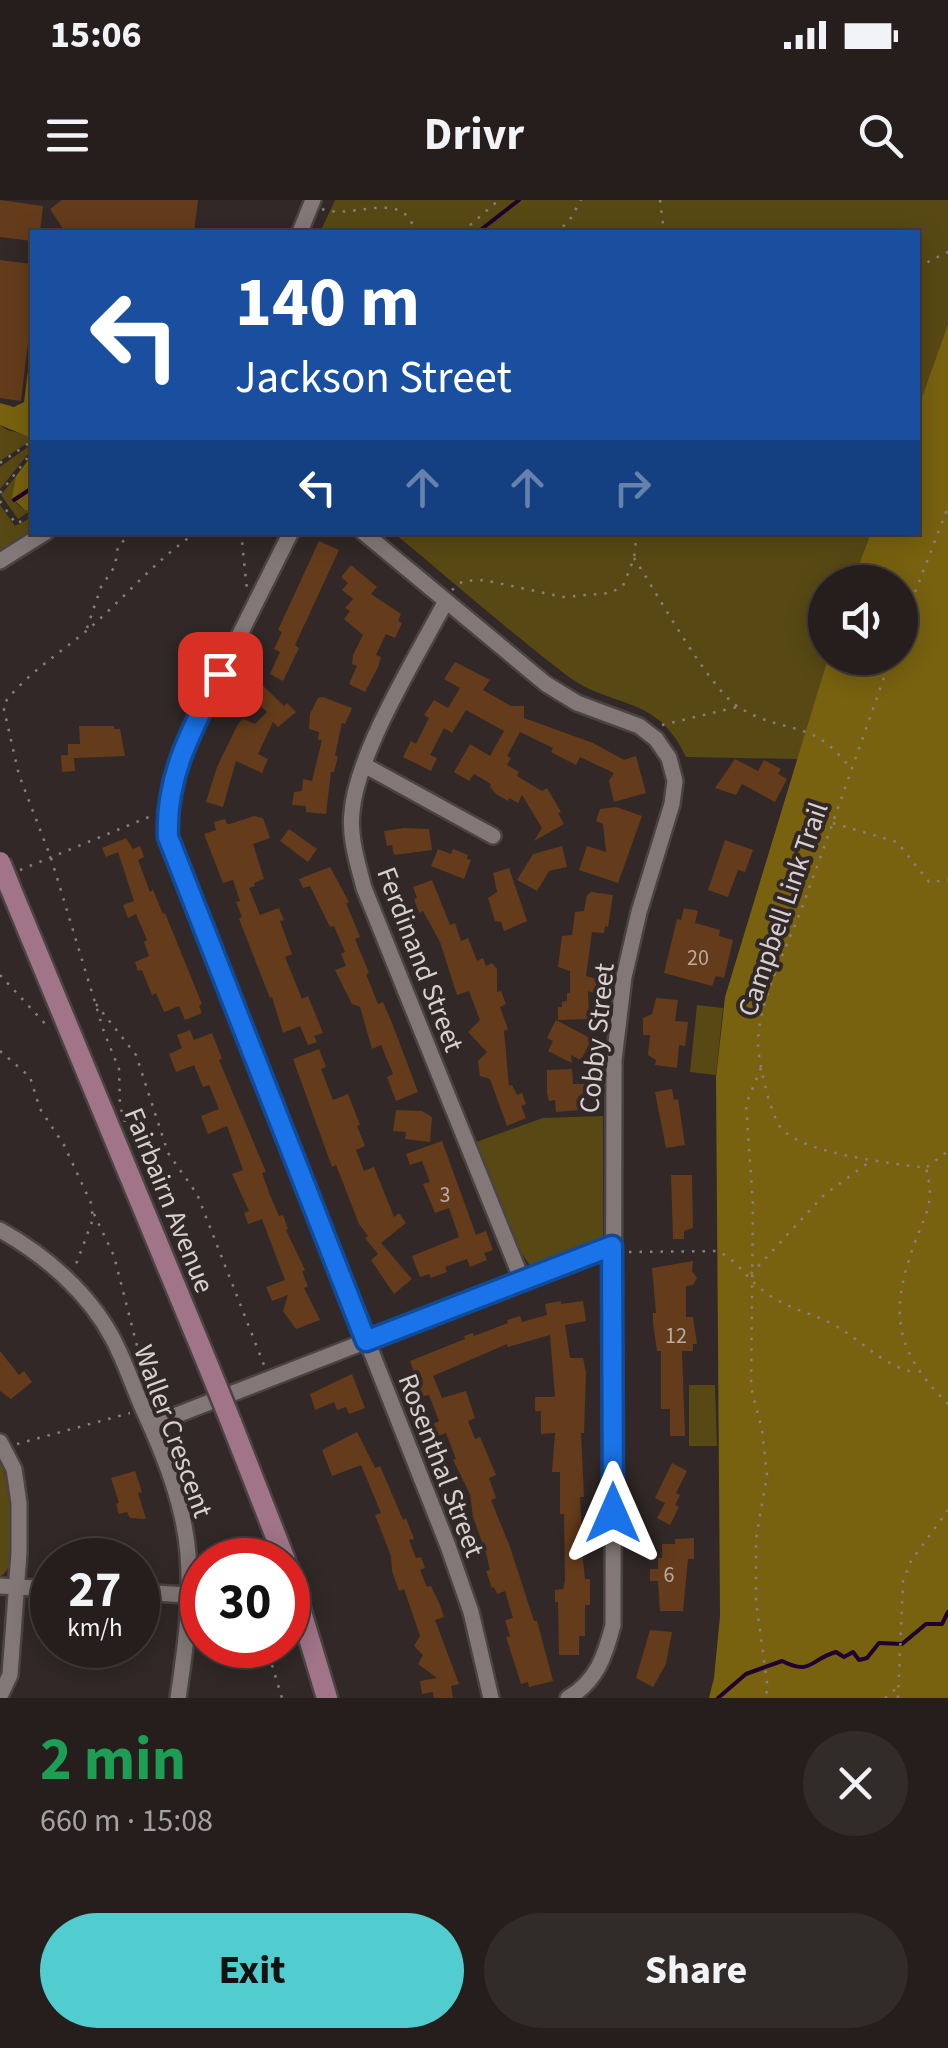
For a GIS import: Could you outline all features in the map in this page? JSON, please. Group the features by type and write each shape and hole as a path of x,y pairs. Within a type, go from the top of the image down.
{"main road":[{"name":"Fairbairn Avenue","path":"9,873 276,1538"},
{"path":"310,1641 327,1698"}],"street":[{"path":"301,230 317,204"},
{"path":"0,561 41,535"},
{"name":"Rosenthal Street","path":"289,535 184,744 171,783 168,837 472,1612 491,1698"},
{"name":"Cobby Street","path":"367,535 546,684 578,703 639,726 656,740 672,770 672,804 639,912 622,994 614,1060 613,1626 604,1659 588,1683 568,1698"},
{"name":"Ferdinand Street","path":"446,601 364,766 351,814 353,848 364,888 522,1280"},
{"path":"364,766 493,836"},
{"name":"Waller Crescent","path":"0,1230 49,1262 111,1335 174,1487 185,1538"},
{"path":"151,1425 522,1280 612,1249"},
{"path":"0,1696 10,1675 18,1588 19,1503 14,1469 4,1444"},
{"path":"0,1586 30,1588"},
{"name":"Waller Crescent","path":"178,1698 183,1668"}],"path":[{"path":"464,230 499,200"},
{"path":"558,230 568,224 581,200"},
{"path":"660,200 664,230"},
{"path":"317,204 335,214 371,204 387,208 402,212 416,230"},
{"path":"920,266 948,252"},
{"path":"0,463 30,442"},
{"path":"0,492 30,454"},
{"path":"0,500 16,524 30,516"},
{"path":"918,585 948,508"},
{"path":"85,631 101,587 115,566 118,546 129,535"},
{"path":"111,1127 126,1121 120,1106 121,1078 51,858 19,775 4,704 19,683 85,631 171,550 193,535"},
{"path":"241,535 248,596"},
{"path":"446,601 463,581 484,580 563,596 610,594 623,586 634,558 637,535"},
{"path":"634,558 717,686 737,707 774,723 811,732 834,747 852,770"},
{"name":"Campbell Link Trail","path":"885,675 773,978 758,1040 779,1126 795,1140 873,1160 926,1168"},
{"path":"656,727 737,707"},
{"path":"9,873 162,812"},
{"path":"833,822 897,842 929,882 948,880"},
{"path":"0,975 54,1034"},
{"path":"95,1003 136,1056 168,1153 196,1194 266,1371"},
{"path":"0,1051 30,1077 40,1110 64,1146 114,1256 147,1381"},
{"path":"762,1064 746,1104 753,1205 751,1388 762,1430 766,1475 756,1540 756,1601 768,1690 763,1698"},
{"path":"948,1151 926,1168 933,1194 907,1264 898,1317 906,1348 920,1373 948,1404"},
{"path":"750,1275 824,1195 873,1160"},
{"path":"68,1272 78,1262 93,1212"},
{"path":"612,1249 718,1251 777,1300 832,1324 895,1368 920,1373"},
{"path":"4,1444 135,1411"},
{"path":"898,1698 903,1581 911,1561 948,1510"},
{"path":"273,1668 282,1698"},
{"path":"886,1698 899,1686"}],"shaded area":[{"path":"335,200 948,200 948,324 920,402 920,230 321,230"},
{"path":"948,324 948,1698 709,1698 720,1616 716,1077 725,997 823,675 918,675 918,565 859,565 870,535 920,535 920,402"},
{"path":"30,368 29,437 0,425 0,403 14,407 24,402"},
{"path":"0,425 30,436 30,441 0,461"},
{"path":"30,445 30,452 0,489 0,467"},
{"path":"30,458 30,510 12,498 16,476"},
{"path":"16,476 16,503 30,511 18,519 1,495"},
{"path":"0,505 15,526 30,518 30,532 0,550"},
{"path":"396,535 870,535 859,565 808,565 808,675 823,675 798,759 686,757 661,722 647,712 565,674"},
{"path":"697,1005 723,1008 716,1075 690,1072"},
{"path":"603,1116 603,1237 597,1243 539,1265 529,1264 520,1251 476,1142 543,1118"},
{"path":"689,1385 715,1385 717,1446 689,1446"},
{"path":"0,1460 12,1504 15,1539 8,1568 0,1577"}],"building":[{"path":"0,200 43,206 40,230 30,230 30,241 0,237"},
{"path":"62,200 198,200 194,230 64,230 50,209"},
{"path":"0,260 30,264 30,325 21,401 0,398"},
{"path":"319,541 339,550 295,645 299,648 283,681 270,674 280,652 274,649 282,632 278,630"},
{"path":"351,565 377,587 371,594 401,614 398,621 402,623 395,638 386,634 376,655 381,657 378,667 365,692 349,684 357,666 352,664 353,655 363,635 344,619 350,611 345,608 353,599 342,590 348,583 341,577"},
{"path":"455,662 490,680 483,690 511,706 524,706 524,718 593,743 624,760 636,756 646,793 614,802 609,781 614,773 580,757 576,765 520,732 507,756 511,758 507,765 542,791 547,788 564,824 534,841 542,828 522,795 518,803 509,798 508,801 474,774 469,781 454,772 470,744 490,756 504,731 466,710 452,733 444,728 430,755 437,758 431,771 403,757 411,741 416,744 429,718 424,715 434,700 448,708 460,688 444,679"},
{"path":"259,682 296,712 278,727 273,722 258,754 268,759 262,773 236,761 223,807 206,802 217,767 238,724 243,719 255,724 267,712 248,694"},
{"path":"318,698 352,708 345,724 342,723 326,814 306,812 306,806 292,805 294,792 302,791 303,779 312,781 322,740 318,740 319,732 309,729 310,714"},
{"path":"79,726 120,729 125,756 74,758 75,771 62,772 61,755 68,755 68,744 80,744"},
{"path":"735,759 758,771 764,760 781,769 778,774 787,779 775,802 742,784 736,795 715,788"},
{"path":"616,807 642,816 618,883 579,870 587,846 606,852 603,824 596,821 600,809"},
{"path":"254,816 263,818 270,838 253,844 264,879 249,888 260,915 279,908 284,920 280,921 292,954 285,957 302,999 308,996 323,1033 314,1036 317,1042 308,1045 300,1026 283,1033 239,919 242,917 236,902 240,901 233,880 223,883 204,834 216,830 214,822 225,819 230,824"},
{"path":"289,829 317,849 308,862 280,841"},
{"path":"429,829 432,850 394,855 384,831"},
{"path":"126,838 133,849 140,846 144,857 138,860 150,892 153,890 165,913 202,1004 202,1013 185,1020 179,1006 164,1012 135,962 149,956 144,942 147,940 136,914 128,918 123,905 134,901 118,852 106,857 102,848"},
{"path":"725,840 753,850 745,872 738,870 728,897 708,890"},
{"path":"562,846 567,867 549,871 537,891 517,880 533,854"},
{"path":"438,849 468,855 471,860 464,879 431,866"},
{"path":"330,867 349,902 346,903 360,937 355,939 369,973 366,974 378,1004 383,1002 418,1092 396,1101 387,1077 393,1074 381,1045 372,1049 360,1007 352,1004 335,970 346,966 341,954 345,952 334,926 330,927 310,886 303,888 299,879"},
{"path":"509,868 527,921 504,931 501,922 495,921 488,898 497,892 493,873"},
{"path":"432,880 450,925 455,923 461,941 468,938 477,961 483,958 486,966 492,963 497,969 497,992 501,991 506,1004 500,1007 508,1029 504,1031 509,1086 517,1095 522,1093 526,1104 521,1106 526,1118 507,1126 490,1079 480,1076 478,1061 487,1052 468,1032 480,1020 469,991 457,995 440,942 414,899 417,898 413,887"},
{"path":"591,892 613,895 608,927 605,926 604,933 592,932 586,976 600,980 596,994 588,991 589,1019 558,1020 558,1007 562,1007 570,993 570,971 558,967 562,936 572,935 575,912 584,911"},
{"path":"684,908 698,911 695,923 720,930 719,936 733,940 724,978 716,976 712,986 664,973 677,919 681,920"},
{"path":"656,998 678,1000 675,1021 688,1022 685,1046 679,1045 677,1068 655,1065 656,1060 648,1055 650,1035 643,1035 643,1018 652,1014"},
{"path":"556,1020 592,1039 581,1060 571,1055 572,1063 548,1051 553,1041 547,1038"},
{"path":"190,1030 194,1040 212,1033 222,1059 219,1060 266,1172 262,1173 270,1195 279,1216 283,1215 305,1270 302,1271 308,1287 304,1288 320,1320 296,1329 283,1311 288,1295 272,1301 266,1287 285,1280 262,1219 248,1224 244,1213 249,1211 232,1174 243,1170 227,1126 208,1134 201,1116 219,1109 209,1085 203,1087 194,1065 176,1072 169,1054 182,1048 177,1035"},
{"path":"319,1049 326,1067 321,1069 333,1100 348,1094 360,1125 357,1126 365,1146 356,1150 364,1171 374,1167 394,1217 399,1213 406,1223 381,1243 412,1279 394,1294 371,1260 378,1254 365,1238 368,1236 359,1224 336,1165 332,1167 293,1059"},
{"path":"572,1069 573,1084 585,1084 586,1101 580,1101 580,1110 556,1112 555,1100 549,1101 547,1093 547,1070"},
{"path":"672,1089 674,1100 678,1099 685,1145 666,1148 655,1092"},
{"path":"396,1110 422,1111 432,1117 430,1142 405,1139 406,1132 393,1131"},
{"path":"442,1141 476,1235 486,1231 493,1250 484,1253 487,1260 470,1267 467,1259 445,1267 447,1272 420,1277 412,1256 459,1237 449,1208 435,1213 423,1184 430,1182 422,1161 410,1165 406,1154"},
{"path":"671,1175 692,1175 693,1228 684,1231 684,1239 673,1239"},
{"path":"693,1261 692,1271 697,1278 693,1285 686,1286 686,1317 693,1317 697,1344 693,1344 693,1351 682,1351 685,1436 670,1436 670,1409 661,1409 661,1351 657,1351 653,1324 656,1313 652,1268"},
{"path":"583,1301 586,1321 565,1325 570,1358 583,1358 586,1372 581,1433 584,1497 580,1497 590,1605 585,1605 585,1636 579,1636 579,1655 559,1655 555,1590 563,1589 565,1581 560,1472 552,1472 555,1433 541,1434 541,1411 535,1411 535,1397 555,1397 550,1335 508,1347 507,1344 433,1376 442,1398 466,1391 475,1418 468,1421 475,1439 480,1437 496,1475 489,1478 496,1498 491,1500 537,1621 553,1681 529,1687 528,1682 521,1684 506,1637 510,1636 505,1620 513,1618 505,1591 497,1594 486,1571 490,1570 470,1494 453,1460 456,1459 446,1433 438,1436 433,1424 439,1421 429,1395 418,1397 410,1361 465,1339 464,1336 508,1323 507,1320 520,1316 522,1322 547,1315 545,1304"},
{"path":"0,1351 19,1375 24,1371 32,1382 11,1399 0,1391"},
{"path":"352,1374 365,1408 349,1414 346,1407 337,1410 334,1402 315,1410 310,1394"},
{"path":"357,1432 375,1468 380,1466 403,1520 406,1518 414,1539 409,1540 425,1568 420,1570 440,1605 444,1617 435,1620 459,1684 451,1686 453,1698 434,1698 433,1692 422,1694 420,1681 437,1678 418,1664 423,1655 414,1646 420,1636 404,1589 399,1591 392,1571 391,1556 375,1515 381,1513 361,1465 332,1476 322,1450"},
{"path":"672,1463 687,1471 676,1493 680,1495 675,1505 679,1507 670,1525 657,1518 665,1503 655,1498"},
{"path":"135,1471 146,1519 130,1518 127,1512 119,1514 116,1504 119,1503 111,1478"},
{"path":"694,1538 694,1559 688,1559 683,1611 660,1611 658,1581 650,1581 650,1569 658,1569 662,1544"},
{"path":"650,1630 672,1632 666,1664 653,1687 636,1678"}],"waterway":[{"path":"481,230 519,200"},
{"path":"14,500 30,489"},
{"path":"718,1698 746,1674 782,1661 805,1667 836,1652 844,1657 853,1652 859,1660 867,1658 879,1643 902,1644 926,1624 942,1624 948,1612"}],"route":[{"path":"220,674 184,744 171,783 168,837 366,1341 612,1246 613,1513"}]}
